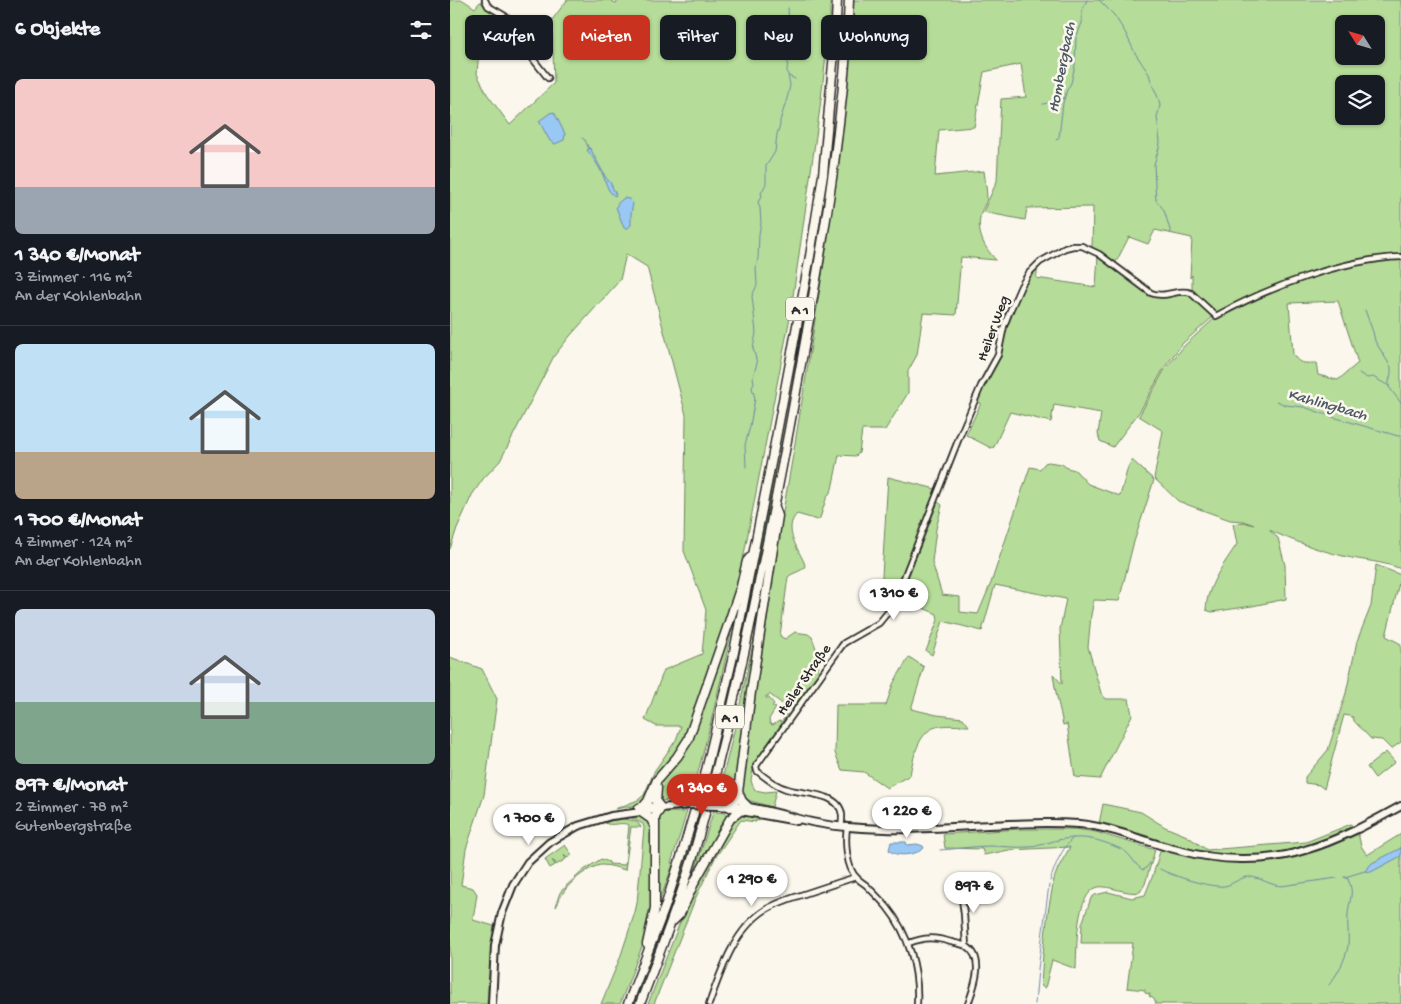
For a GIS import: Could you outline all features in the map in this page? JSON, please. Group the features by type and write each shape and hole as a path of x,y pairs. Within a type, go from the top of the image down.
{"highway":[{"name":"A 1","path":"628,1004 679,863 704,779 734,652 800,311 823,175 836,41 837,0"},
{"name":"A 1","path":"640,1004 693,855 717,769 744,656 822,252 834,168 849,0"},
{"path":"730,819 728,807 735,801 738,792 778,516 774,505"},
{"path":"655,827 651,820 640,810 648,801 657,780 682,751 690,735 727,628 747,561 754,553"},
{"path":"642,969 655,908 655,817 662,808 656,802 655,796 664,773"},
{"path":"670,924 680,914 695,881 730,819 744,809 738,792"}],"main road":[{"path":"492,1004 494,964 499,925 507,896 517,877 535,854 559,836 590,822 626,813 629,810 640,810 657,806 662,808 686,805 718,806 786,814 804,820 844,827 888,829 1043,824 1082,825 1107,829 1162,846 1200,855 1238,859 1269,857 1304,851 1336,839 1401,806"}],"street":[{"path":"486,0 488,6 505,16 516,26 522,45 548,78"},
{"name":"Heiler Weg","path":"976,401 981,386 998,355 1004,326 1025,277 1040,262 1065,248 1082,246 1091,249 1158,295 1183,291 1191,293 1216,316 1256,296 1300,279 1346,265 1401,257"},
{"name":"Heiler Straße","path":"844,827 841,810 832,800 807,792 790,790 769,781 757,771 756,766 844,643 879,623 888,612 900,590 961,433 976,401"},
{"path":"844,827 846,853 856,878 887,908 909,943 914,964 917,1004"},
{"path":"709,1004 734,946 744,930 758,915 782,902 856,878"},
{"path":"960,884 966,946"},
{"path":"909,943 920,939 938,938 966,946 974,954 977,966 973,990 968,1004"}],"green space":[{"path":"450,0 463,0 475,8 480,2 497,15 465,15 465,60 478,60 477,74 487,94 510,125 554,83 553,19 567,0 609,0 616,3 620,0 830,0 830,15 821,15 821,60 825,60 790,317 740,575 730,610 686,738 645,800 637,805 615,809 638,800 644,795 655,770 676,740 681,726 656,726 645,720 664,670 702,654 706,610 684,551 686,415 647,267 626,254 620,280 554,356 500,461 483,479 472,495 450,549"},
{"path":"852,0 1401,0 1401,569 1387,564 1350,558 1324,551 1269,530 1278,538 1285,565 1286,599 1212,612 1206,610 1209,592 1213,583 1237,544 1233,524 1244,522 1254,525 1243,521 1230,520 1178,501 1154,478 1163,431 1139,416 1165,369 1185,345 1216,317 1192,293 1192,275 1190,278 1192,238 1155,230 1148,244 1129,237 1115,264 1092,248 1093,207 1027,208 1025,220 983,212 997,181 1001,99 1026,97 1021,64 984,72 974,127 939,130 935,176 984,171 987,199 981,213 979,226 984,244 996,260 961,257 956,315 923,313 917,355 908,371 908,393 885,430 862,430 859,453 856,456 839,455 832,489 818,520 797,514 793,519 791,531 805,566 802,570 788,577 780,636 785,639 795,632 808,634 812,637 819,657 818,676 792,711 769,694 766,696 774,704 772,706 776,708 769,719 770,724 782,722 786,714 789,716 754,765 751,780 755,790 765,792 776,791 772,807 747,800 740,793 764,626 767,621 777,543 780,540 827,241 837,172 849,60 927,60 927,15 851,15","holes":["1338,301 1358,363 1338,380 1318,375 1316,363 1303,363 1293,354 1289,303"]},
{"path":"1098,255 1151,294 1191,294 1214,316 1183,343 1164,368 1140,411 1113,447 1100,441 1098,434 1101,413 1054,405 1051,422 1010,412 994,447 991,448 966,435 981,403 976,401 991,372 1005,326 1026,278 1039,264 1036,278 1096,287"},
{"path":"1132,460 1154,480 1133,545 1119,601 1094,600 1088,647 1101,693 1106,699 1129,699 1132,715 1100,779 1075,777 1067,724 1063,725 1053,674 1062,684 1060,629 1066,599 995,585 982,631 943,621 932,655 926,651 938,620 937,614 900,598 938,502 942,505 936,529 932,562 942,595 960,597 960,612 978,614 991,583 1030,467 1040,469 1048,462 1062,464 1067,468 1075,470 1088,484 1120,496 1128,467"},
{"path":"774,473 776,473 737,666 705,798 703,798 742,636"},
{"path":"888,477 936,489 900,582 885,612 886,601 882,576"},
{"path":"1376,565 1401,575 1386,636 1401,644 1401,742 1391,749 1382,740 1371,739 1354,721 1353,717 1344,715 1324,789 1319,785 1305,783 1305,777 1328,750 1346,693 1357,641 1371,606"},
{"path":"765,588 733,798 732,796 728,800 719,800 716,812 726,813 726,817 692,880 717,800 736,723"},
{"path":"734,619 698,773 671,863 673,864 658,906 657,821 662,812 684,812 688,799 659,801 659,786 691,742"},
{"path":"450,657 482,669 497,699 484,795 466,849 461,885 473,888 477,894 473,920 494,926 487,1004 450,1004"},
{"path":"909,657 924,667 911,709 963,718 969,726 944,726 930,730 925,734 917,747 910,775 887,788 864,772 842,770 835,753 836,705 886,705 893,684"},
{"path":"1386,752 1395,762 1375,778 1367,767"},
{"path":"1103,804 1141,812 1165,827 1187,836 1207,850 1306,842 1351,824 1353,828 1318,843 1300,848 1263,855 1225,855 1179,847 1099,824"},
{"path":"700,811 679,884 635,1004 669,908"},
{"path":"741,814 760,818 756,822 741,820 715,858 696,897 654,1004 648,1004 688,902 734,821"},
{"path":"636,816 645,818 651,824 653,900 646,936 620,1004 601,1004 620,958 637,903 644,828 643,824 631,818"},
{"path":"623,819 636,822 641,828 631,827 625,870 605,865 591,868 570,884 556,907 561,891 584,870 601,859 609,862 609,864 625,865 629,825 605,823"},
{"path":"1020,829 1075,829 1096,832 1155,850 1145,884 1140,892 1135,893 1107,887 1098,887 1090,891 1081,911 1077,936 1076,969 1052,960 1045,988 1041,986 1048,912 1054,879 1070,847 1009,850 984,855 982,849 945,848 943,834"},
{"path":"1358,833 1361,846 1367,855 1401,834 1401,1004 1156,1004 1154,999 1149,996 1150,994 1145,993 1145,990 1127,988 1133,943 1081,943 1082,924 1091,898 1108,892 1132,898 1145,895 1161,848 1201,859 1277,858 1335,842"},
{"path":"565,845 572,855 567,858 564,855 566,859 556,865 552,860 555,865 550,868 545,859"}],"water":[{"path":"554,112 565,134 564,140 555,144 550,141 539,121"},
{"path":"590,148 610,182 615,196 609,190 600,169 587,150"},
{"path":"624,198 629,199 633,203 631,225 628,228 624,228 616,207"},
{"path":"891,842 906,842 907,845 917,844 924,848 912,854 901,855 889,850"},
{"path":"1401,848 1401,856 1371,872 1365,871 1372,863"}],"waterway":[{"name":"Hombergbach","path":"1056,140 1059,137 1063,103 1071,83 1075,65 1076,38 1082,23 1083,8 1087,0"},
{"path":"1099,0 1114,15 1125,32 1135,53 1149,74 1159,100 1160,106 1157,117 1160,142 1154,164 1156,200 1164,210 1171,233"},
{"path":"746,467 745,445 755,398 752,388 757,363 753,348 756,333 752,296 757,285 756,268 761,223 758,202 766,184 766,166 775,152 777,134 790,85 787,70 790,44 788,8"},
{"path":"789,76 795,79"},
{"path":"1043,104 1064,98"},
{"path":"582,138 589,149"},
{"path":"1365,310 1375,341 1391,367 1389,387 1401,403"},
{"path":"1359,373 1367,378 1373,377 1389,386"},
{"name":"Kahlingbach","path":"1277,401 1285,405 1304,407 1401,436"},
{"path":"1050,881 1062,852 1073,838"},
{"path":"940,850 984,846 1032,847 1058,840 1083,838 1098,840 1121,849 1143,870 1150,863"},
{"path":"1160,869 1192,881 1219,886 1225,886 1247,877 1281,886 1337,878"},
{"path":"1345,877 1365,871"},
{"path":"1329,985 1341,967 1348,946 1348,914 1351,893 1348,879 1344,877"},
{"path":"1035,1004 1049,885"}]}
